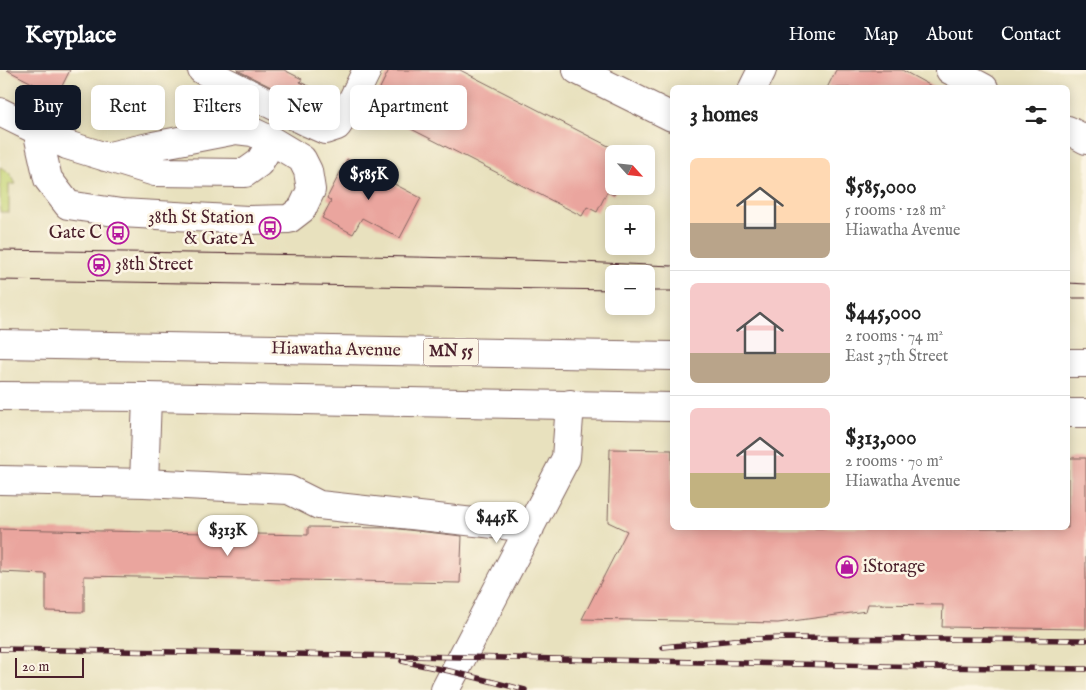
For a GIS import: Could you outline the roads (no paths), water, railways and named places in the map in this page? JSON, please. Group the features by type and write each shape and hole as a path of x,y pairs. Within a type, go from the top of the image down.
{"main road":[{"path":"202,70 325,130 337,126 347,111 367,70"},
{"path":"577,70 670,116"},
{"path":"755,85 762,70"},
{"path":"950,70 978,85"},
{"path":"0,112 15,119"},
{"path":"37,130 48,179 68,205 121,213 248,220 289,219 302,209 311,190 308,171 302,159 253,132 236,130 105,157"},
{"path":"37,130 67,145 155,172 244,173 259,163 272,141"},
{"path":"1070,131 1086,140"},
{"name":"Hiawatha Avenue","path":"2,343 670,356"},
{"path":"1070,363 1086,363"},
{"path":"0,396 670,407"},
{"path":"147,397 144,483 147,484"},
{"path":"445,690 566,458 570,404"},
{"path":"1070,413 1086,413"},
{"path":"0,480 289,490 319,505 530,528"}],"tram line":[{"path":"0,250 420,257 670,266"},
{"path":"0,280 605,290"},
{"path":"1070,283 1086,284"},
{"path":"655,291 670,291"},
{"path":"1070,298 1086,298"}],"railway":[{"path":"663,647 734,640 783,638 1086,640"},
{"path":"0,649 1086,669"},
{"path":"402,661 525,690"}],"place":[{"name":"38th St Station & Gate A","path":"270,228"},
{"name":"Gate C","path":"118,233"},
{"name":"38th Street","path":"99,265"},
{"name":"iStorage","path":"847,567"}]}
